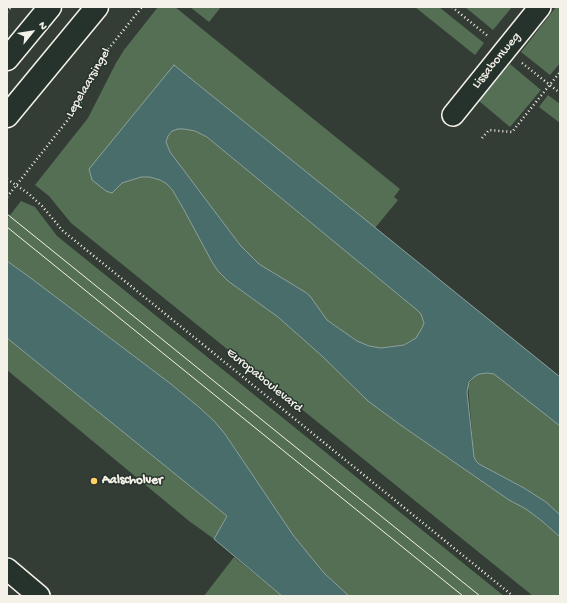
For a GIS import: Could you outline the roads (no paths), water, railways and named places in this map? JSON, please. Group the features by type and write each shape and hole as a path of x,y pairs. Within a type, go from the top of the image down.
{"street":[{"path":"7,60 50,7"},
{"path":"7,116 97,7"},
{"name":"Lissabonweg","path":"453,115 540,7"},
{"path":"7,569 39,596"}],"water":[{"path":"174,65 560,377 560,426 494,374 479,374 474,377 469,382 467,392 474,457 476,461 546,502 560,515 560,537 526,509 509,500 368,401 322,356 278,317 228,281 218,271 212,262 183,208 167,184 150,177 141,177 122,183 112,193 106,191 92,180 89,169","holes":["184,129 195,131 207,137 417,310 421,314 424,323 416,338 404,345 381,348 369,346 357,341 327,320 310,296 305,292 259,264 240,245 170,152 166,142 168,136 172,131"]},
{"path":"7,261 171,384 214,421 225,434 293,535 324,573 349,596 282,596 214,539 227,516 7,338"}],"tram line":[{"path":"7,214 480,596"},
{"path":"7,227 463,596"}],"place":[{"name":"Aalscholver","path":"94,481"}]}
